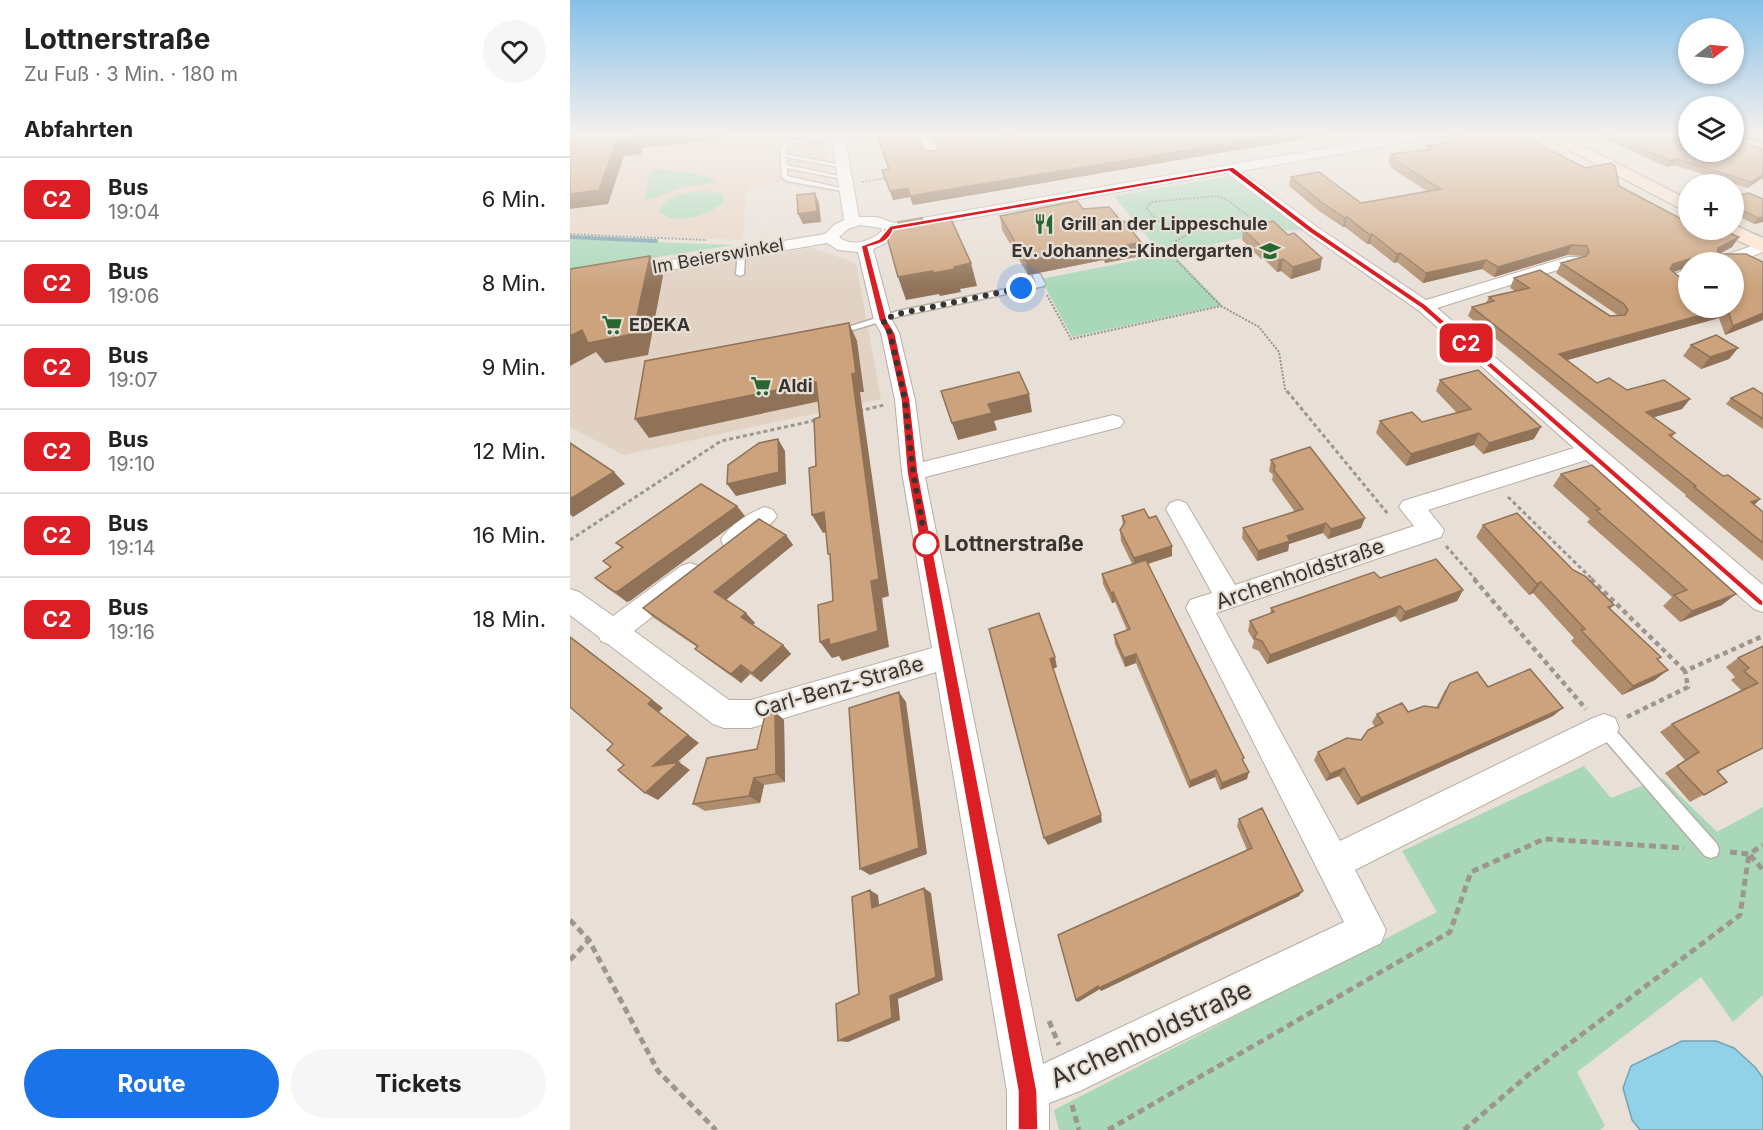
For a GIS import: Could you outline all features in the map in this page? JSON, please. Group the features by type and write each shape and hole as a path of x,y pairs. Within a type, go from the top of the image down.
{"main road":[{"path":"1646,185 1678,201"},
{"path":"1744,236 1763,246"}],"street":[{"path":"846,185 883,320 890,333 905,400 913,472 1028,1091 1028,1130"},
{"path":"890,228 1139,185"},
{"path":"1251,185 1312,230 1424,306 1763,601"},
{"path":"890,228 877,221 858,234 838,245 831,238 838,228 858,234 881,241 887,237 890,228"},
{"name":"Im Beierswinkel","path":"570,282 831,238"},
{"path":"1744,253 1763,246"},
{"path":"1424,306 1574,260"},
{"path":"1538,271 1556,284"},
{"path":"913,472 1113,422"},
{"path":"1420,534 1411,507 1590,451"},
{"path":"1178,509 1229,598"},
{"path":"611,633 765,516"},
{"name":"Archenholdstraße","path":"1028,1091 1065,1076 1368,930 1199,608 1420,534"},
{"name":"Carl-Benz-Straße","path":"570,600 611,633 724,714 751,714 948,656"},
{"path":"1333,863 1604,729"}],"lane":[{"path":"740,274 741,252"},
{"path":"846,329 1039,280"},
{"path":"1604,729 1711,850"}],"path":[{"path":"1190,231 1158,221 1146,208 1150,202 1217,196 1229,201 1254,221"},
{"path":"1312,230 1254,221 1219,224 1190,231 1176,241 1177,261 1221,306 1259,327 1279,352 1285,389 1604,729 1688,687 1685,671 1491,481"},
{"path":"570,234 711,240"},
{"path":"1039,280 1071,339 1221,306"},
{"path":"848,413 905,400"},
{"path":"570,540 721,441 825,418"},
{"path":"1685,671 1763,636"},
{"path":"1108,1130 1450,932 1472,872 1544,839 1749,854 1763,845"},
{"path":"1749,854 1763,870"},
{"path":"1464,1130 1528,1075 1740,915 1749,854"},
{"path":"570,920 589,940 658,1071 716,1130"},
{"path":"570,960 589,940"}],"shaded area":[{"path":"570,185 762,185 746,190 743,240 570,232"},
{"path":"794,185 832,185 833,193"},
{"path":"811,248 856,263 881,399 624,455 570,427 570,287"}],"green space":[{"path":"647,185 695,185 683,187 644,200"},
{"path":"1179,185 1242,185 1305,230 1275,231 1172,253 1222,305 1072,337 1041,279 1162,255 1114,196"},
{"path":"710,191 723,195 723,203 709,212 682,219 665,216 659,211 668,200 674,197"},
{"path":"570,239 734,245 570,271"},
{"path":"1584,766 1611,798 1662,778 1717,832 1763,807 1763,995 1733,1022 1701,977 1577,1072 1605,1126 1600,1130 1059,1130 1054,1110 1437,912 1402,851"}],"water":[{"path":"1682,1041 1716,1041 1734,1048 1755,1067 1763,1078 1763,1130 1640,1130 1632,1120 1623,1088 1631,1066"}],"building":[{"path":"570,185 601,185 599,190 570,194"},
{"path":"888,185 978,185 910,196 908,188 890,191"},
{"path":"1300,185 1336,185 1361,203 1441,189 1434,185 1619,185 1678,217 1678,240 1733,240 1718,248 1717,252 1678,252 1678,262 1673,264 1670,269 1678,276 1678,318 1690,318 1559,354 1597,383 1609,378 1627,390 1664,380 1690,399 1646,412 1675,433 1669,435 1723,476 1728,475 1760,499 1751,502 1763,512 1763,543 1694,487 1696,486 1472,307 1494,301 1489,297 1529,288 1514,278 1540,270 1610,316 1625,315 1628,310 1624,304 1561,263 1586,256 1589,252 1587,246 1572,245 1498,267 1486,260 1426,273 1347,217 1345,218 1321,202"},
{"path":"815,193 817,211 798,214 797,195"},
{"path":"1749,193 1763,199 1763,217 1758,218 1744,211 1744,194"},
{"path":"1077,201 1083,209 1109,207 1141,242 1104,250 1102,246 1026,261 1000,216"},
{"path":"950,217 971,263 954,267 955,269 898,277 885,230 900,227 898,222"},
{"path":"1273,221 1288,235 1294,233 1322,258 1293,267 1283,259 1279,260 1243,229"},
{"path":"1744,254 1746,254 1763,262 1763,313 1733,326 1730,318 1744,318"},
{"path":"650,256 633,334 588,343 582,330 570,336 570,269"},
{"path":"849,323 856,373 852,374 879,579 871,581 878,631 830,645 829,639 820,642 818,605 833,601 830,554 828,554 824,512 812,515 809,468 816,466 814,419 820,417 816,382 635,419 645,361"},
{"path":"1716,335 1738,348 1710,357 1691,345"},
{"path":"1478,370 1541,427 1489,443 1479,433 1411,454 1380,421 1412,412 1422,422 1471,409 1440,380"},
{"path":"1019,372 1029,394 988,404 992,413 952,423 941,391"},
{"path":"1753,388 1763,394 1763,419 1731,398"},
{"path":"778,439 779,472 727,484 728,465 759,443"},
{"path":"570,443 614,472 570,499"},
{"path":"1310,447 1365,518 1331,529 1326,523 1287,536 1290,541 1258,551 1243,528 1303,509 1274,470 1275,466 1271,460"},
{"path":"1592,465 1736,594 1692,611 1674,595 1687,590 1596,510 1600,509 1561,474"},
{"path":"701,484 737,506 618,591 615,592 595,578 611,567 603,561 623,547 616,543"},
{"path":"1144,509 1149,518 1156,516 1172,546 1134,558 1120,530 1125,522 1122,516"},
{"path":"1517,513 1573,570 1585,576 1614,605 1608,607 1661,657 1657,659 1668,670 1633,686 1581,630 1585,629 1541,582 1537,584 1483,525"},
{"path":"759,519 786,535 714,592 746,613 741,617 783,645 752,673 741,665 731,674 695,649 698,646 643,608"},
{"path":"1436,559 1463,590 1405,612 1400,606 1270,655 1262,641 1254,638 1257,633 1250,621 1274,612 1271,608 1374,572 1380,578"},
{"path":"1146,560 1249,772 1222,783 1216,770 1190,781 1136,654 1124,658 1114,635 1130,629 1102,574"},
{"path":"1039,613 1055,657 1050,659 1101,815 1044,838 989,629"},
{"path":"570,637 652,700 648,704 688,735 653,766 679,762 645,793 618,770 624,765 607,750 613,744 570,707"},
{"path":"1763,646 1763,748 1717,771 1727,782 1704,795 1677,766 1699,752 1672,724 1758,683 1744,671 1749,668 1738,658"},
{"path":"1530,669 1563,708 1361,798 1344,768 1330,774 1318,752 1347,738 1361,740 1368,730 1383,723 1377,714 1402,703 1408,712 1424,706 1438,708 1450,683 1477,672 1488,687"},
{"path":"899,692 919,848 860,869 849,708"},
{"path":"775,712 776,774 754,778 749,796 693,804 707,758 757,749 765,715"},
{"path":"1262,808 1303,891 1099,988 1098,986 1076,1000 1058,935 1252,848 1239,819"},
{"path":"924,888 936,977 890,996 892,1018 838,1041 836,1004 859,994 852,897 870,890 872,908"}],"waterway":[{"path":"570,237 656,241"}],"bus line":[{"name":"C2","path":"1028,1130 1028,1091 913,472 905,400 890,333 883,320 864,246 887,237 890,228 1139,185"},
{"name":"C2","path":"1251,185 1312,230 1424,306 1763,601"}],"place":[{"name":"Grill an der Lippeschule","path":"1044,224"},
{"name":"Ev. Johannes-Kindergarten","path":"1270,251"},
{"name":"EDEKA","path":"612,325"},
{"name":"Aldi","path":"761,386"},
{"name":"Lottnerstraße","path":"926,544"}],"route":[{"path":"926,544 913,472 905,400 890,333 883,320 898,314 1021,288"}]}
